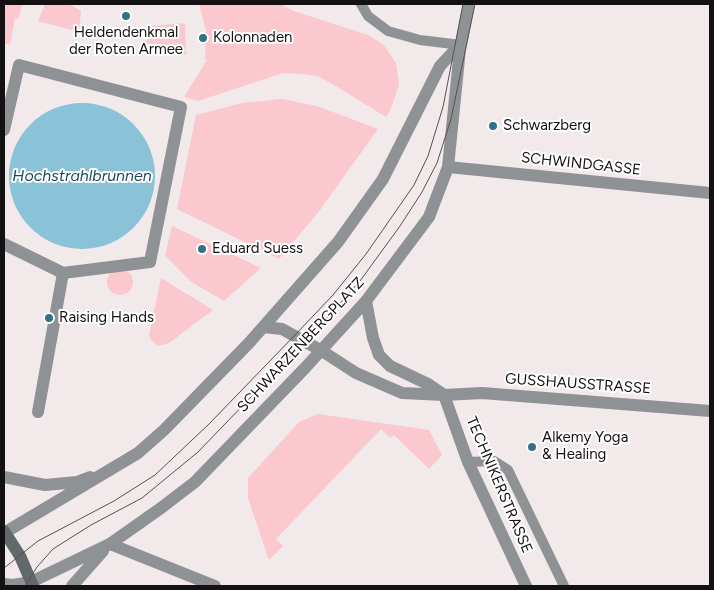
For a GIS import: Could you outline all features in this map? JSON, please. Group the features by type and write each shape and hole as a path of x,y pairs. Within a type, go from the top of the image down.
{"main road":[{"path":"4,532 20,556 32,584"}],"street":[{"name":"SCHWARZENBERGPLATZ","path":"72,586 86,568 110,544 194,482 322,350 366,301 429,217 448,167 461,47 469,4"},
{"path":"4,532 138,453 164,430 264,327 338,242 384,179 437,71 444,60 461,47"},
{"path":"4,130 19,65 181,107 150,262 63,272 4,244"},
{"name":"SCHWINDGASSE","path":"448,167 710,193"},
{"path":"38,412 63,272"},
{"path":"366,301 373,338 379,355 390,366 428,384 444,396"},
{"name":"GUSSHAUSSTRASSE","path":"264,327 282,329 322,350 356,373 386,388 419,395 491,394 710,411"},
{"name":"TECHNIKERSTRASSE","path":"444,396 468,462 526,586"},
{"path":"4,477 45,485 77,482 111,470"},
{"name":"SCHWARZENBERGPLATZ","path":"4,584 32,584 110,544"},
{"path":"110,544 215,586"}],"lane":[{"path":"361,4 368,16 388,31 420,40 461,47"},
{"path":"468,462 494,461 508,470 564,586"}],"shaded area":[{"path":"4,4 23,4 18,19 15,18 10,45 4,43"},
{"path":"45,4 69,4 81,11 79,32 38,21"},
{"path":"199,4 280,4 294,11 368,35 383,44 396,63 399,85 390,111 386,117 331,83 317,76 302,74 283,73 198,101 184,97 207,60 205,59 206,30"},
{"path":"185,23 186,55 143,46 149,37 150,26"},
{"path":"282,99 317,106 378,129 320,210 279,259 177,209 196,115 242,103"},
{"path":"172,226 261,268 224,301 190,281 165,255"},
{"path":"120,269 129,273 133,282 129,291 120,295 111,291 107,282 111,273"},
{"path":"161,278 213,310 169,343 158,346 151,340 149,335"},
{"path":"318,414 429,430 442,455 429,469 394,435 390,438 381,429 276,539 283,546 269,560 248,498 248,478 299,422"}],"water":[{"name":"Hochstrahlbrunnen","path":"82,103 110,109 122,115 133,125 143,136 149,148 155,176 149,204 143,216 133,227 122,237 110,243 82,249 54,243 42,237 31,227 21,216 15,204 9,176 15,148 21,136 31,125 42,115 54,109"}],"tram line":[{"path":"4,568 38,541 114,501 155,475 209,424 333,295 366,254 414,185 428,156 443,107 463,4"},
{"path":"25,586 37,567 53,549 91,525 142,498 198,452 360,281 400,226 422,192 437,163 451,119 475,4"}],"place":[{"name":"Heldendenkmal der Roten Armee","path":"126,16"},
{"name":"Kolonnaden","path":"203,38"},
{"name":"Schwarzberg","path":"493,126"},
{"name":"Eduard Suess","path":"202,249"},
{"name":"Raising Hands","path":"49,318"},
{"name":"Alkemy Yoga & Healing","path":"532,447"}]}
